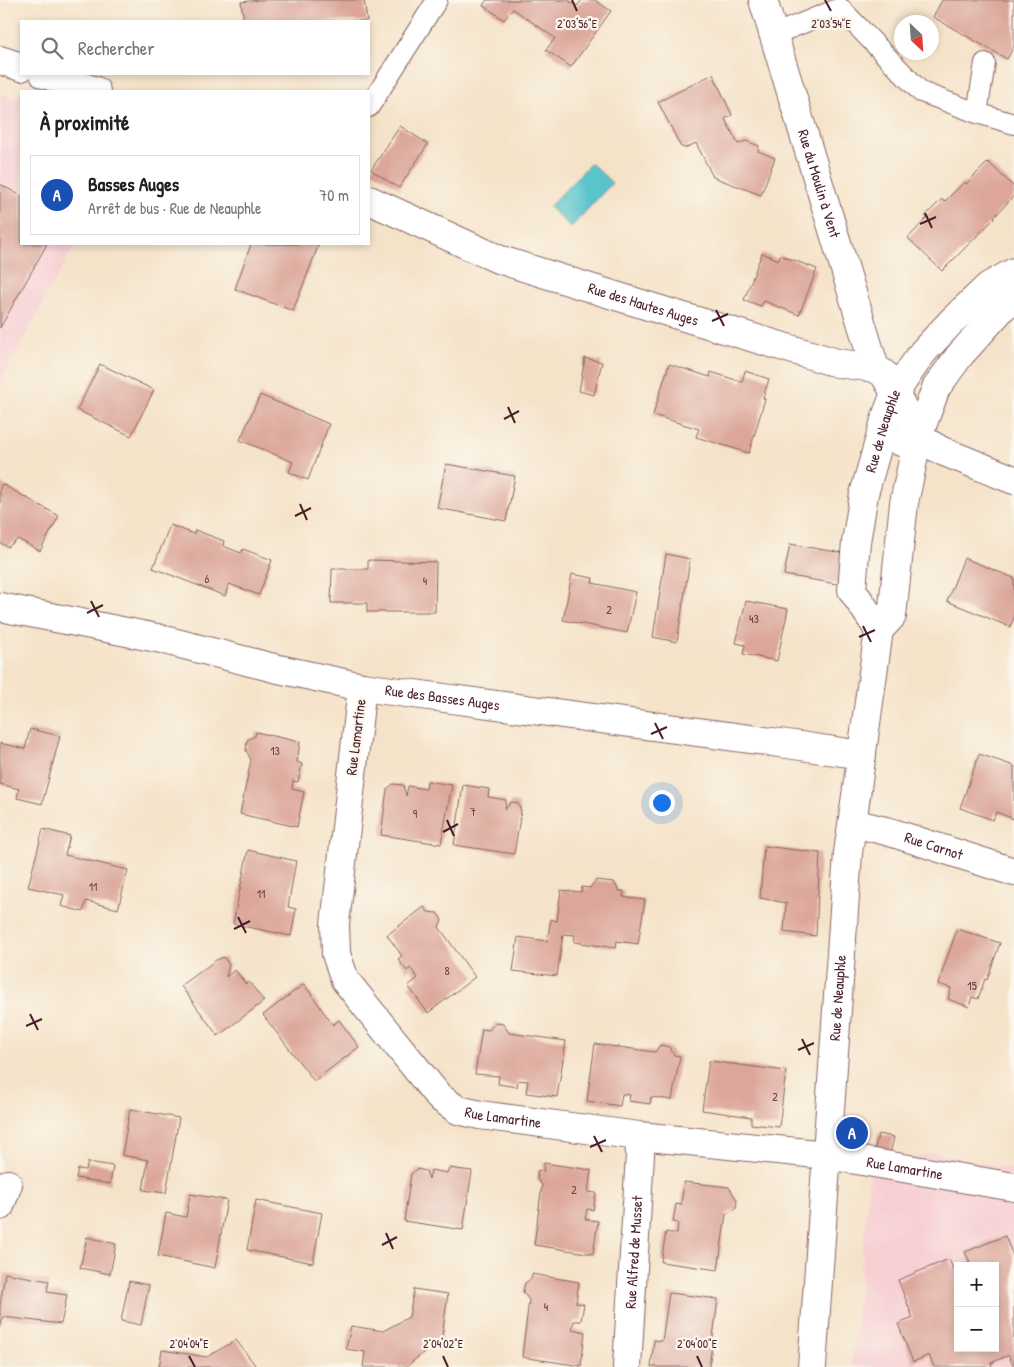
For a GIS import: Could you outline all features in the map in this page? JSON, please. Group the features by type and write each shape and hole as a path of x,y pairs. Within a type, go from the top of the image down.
{"street":[{"name":"Rue du Moulin à Vent","path":"763,0 875,368"},
{"path":"0,60 20,67"},
{"path":"47,75 93,90"},
{"name":"Rue des Hautes Auges","path":"370,200 498,259 837,363 875,368"},
{"name":"Rue de Neauphle","path":"879,630 852,590 856,542 862,504 886,417 895,393 923,352 951,322 989,286 1014,272"},
{"name":"Rue de Neauphle","path":"812,1367 848,853 879,630 892,616 904,503 918,437 936,388 960,355 1004,306 1014,300"},
{"path":"875,368 884,374 918,437 942,451 1014,480"},
{"path":"877,449 918,437"},
{"name":"Rue des Basses Auges","path":"0,607 157,638 274,668 362,687 862,755"},
{"name":"Rue Lamartine","path":"362,687 335,924 336,954 345,980 439,1097 458,1110 480,1116 639,1136 827,1155 1014,1187"},
{"name":"Rue Carnot","path":"852,823 890,832 1014,872"},
{"name":"Rue Alfred de Musset","path":"627,1367 640,1155 639,1136"}],"lane":[{"path":"370,105 437,0"},
{"path":"773,35 840,8 922,92 977,113 1014,124"},
{"path":"977,113 985,63"}],"shaded area":[{"path":"0,93 20,100 20,245 74,245 0,382"},
{"path":"932,1153 1014,1169 1014,1367 852,1367 871,1158 908,1160"}],"water":[{"path":"591,163 612,183 571,227 549,207"}],"building":[{"path":"258,0 364,0 367,20 244,20 241,2"},
{"path":"487,0 568,0 577,6 582,0 595,0 611,11 571,67 546,50 555,38 513,9 504,20 483,5"},
{"path":"942,0 1014,0 1014,46 1007,59 939,20 939,15 934,15"},
{"path":"713,74 732,115 725,119 738,144 746,141 759,146 758,151 775,158 761,195 713,177 696,143 685,148 681,147 658,102"},
{"path":"400,126 428,144 399,188 371,170"},
{"path":"988,162 1014,187 1014,196 995,218 942,271 908,238 927,218 925,216 942,199 944,202"},
{"path":"0,184 20,195 20,245 46,245 0,328"},
{"path":"251,245 319,245 293,311 235,289"},
{"path":"762,253 779,260 780,255 817,269 799,315 764,301 761,306 744,300"},
{"path":"585,358 602,362 594,395 579,391"},
{"path":"100,364 154,390 131,436 77,410"},
{"path":"669,364 710,377 711,372 742,382 745,371 769,379 749,453 696,437 699,429 653,415"},
{"path":"260,395 329,424 308,480 289,472 293,462 240,440"},
{"path":"446,464 515,476 506,521 437,508"},
{"path":"2,484 59,516 40,551 18,539 8,547 0,543 0,487"},
{"path":"170,525 194,534 195,530 224,541 223,546 241,553 243,549 272,560 259,595 229,584 225,596 153,568"},
{"path":"790,544 854,555 849,586 784,575"},
{"path":"666,554 690,559 677,642 653,637"},
{"path":"964,558 1014,578 1014,618 1010,627 947,601"},
{"path":"368,560 436,562 435,612 367,612 367,603 331,603 332,569 368,569"},
{"path":"572,574 593,578 592,583 636,592 627,633 563,620"},
{"path":"746,601 788,609 777,661 743,654 745,645 736,643"},
{"path":"30,729 60,736 42,804 17,798 19,789 0,784 0,743 25,749"},
{"path":"256,732 300,742 297,762 302,764 298,782 293,781 292,789 304,792 297,827 240,814 251,760 246,750 247,740 255,736"},
{"path":"979,754 1014,766 1014,819 996,812 993,820 960,808"},
{"path":"427,781 452,785 441,844 381,835 387,789 393,784 403,785 406,796 408,786 426,789"},
{"path":"463,785 489,789 488,797 506,800 505,810 511,802 518,803 521,811 514,854 454,845"},
{"path":"43,829 70,836 65,855 128,870 118,909 86,901 83,912 61,906 64,895 28,887"},
{"path":"764,846 820,853 816,936 784,932 786,903 760,898"},
{"path":"248,850 296,861 288,907 296,909 291,936 233,924"},
{"path":"596,880 614,882 619,891 624,891 623,897 645,900 638,944 617,941 616,948 574,942 575,935 563,934 557,976 513,971 518,937 547,941 551,919 557,921 561,890 581,892 582,887 590,888"},
{"path":"424,907 428,912 437,913 442,920 439,927 475,977 428,1013 408,986 418,978 410,968 407,971 398,959 402,956 387,935"},
{"path":"957,929 1000,943 978,999 972,997 969,1007 948,999 951,988 938,984"},
{"path":"224,957 229,965 226,977 235,970 246,984 249,982 264,1001 218,1036 181,986 216,960"},
{"path":"304,984 333,1025 339,1020 359,1047 314,1081 263,1015"},
{"path":"495,1023 503,1024 509,1033 566,1041 557,1097 526,1093 528,1081 518,1080 517,1087 498,1084 499,1076 475,1074 482,1029 489,1030"},
{"path":"595,1044 655,1052 660,1045 669,1047 674,1055 680,1056 672,1100 651,1097 650,1104 629,1101 630,1095 622,1094 620,1106 587,1101"},
{"path":"709,1061 786,1071 779,1127 751,1124 751,1117 702,1110"},
{"path":"130,1109 179,1118 166,1193 143,1190 148,1160 122,1155"},
{"path":"878,1134 894,1137 889,1157 874,1153"},
{"path":"88,1162 113,1166 110,1184 76,1178 78,1169 86,1170"},
{"path":"544,1163 591,1170 588,1192 596,1193 593,1210 587,1209 585,1219 598,1221 593,1254 534,1245 542,1185 537,1179 538,1170 543,1172"},
{"path":"449,1168 472,1171 463,1230 404,1221 411,1174 417,1169 426,1171 429,1179 431,1170 447,1173"},
{"path":"684,1182 729,1187 737,1200 736,1209 726,1214 718,1270 661,1262 666,1232 677,1234 678,1223 673,1222 676,1204 681,1205"},
{"path":"190,1194 227,1200 215,1268 158,1256 166,1213 186,1217"},
{"path":"256,1200 322,1213 313,1263 247,1250"},
{"path":"1005,1236 1014,1258 1014,1364 1012,1364 1009,1355 991,1363 992,1367 934,1367 929,1355 913,1362 898,1324 913,1318 898,1280 949,1259 954,1269 954,1352 999,1352 999,1262 970,1262 965,1252"},
{"path":"87,1237 116,1244 110,1274 80,1268"},
{"path":"5,1273 49,1281 47,1292 67,1295 61,1324 3,1317 0,1328 0,1305"},
{"path":"532,1274 579,1282 576,1303 584,1304 581,1321 574,1321 572,1329 585,1332 581,1366 522,1357 529,1300 523,1292 525,1283 531,1279"},
{"path":"129,1281 149,1285 141,1325 121,1321"},
{"path":"414,1289 448,1294 440,1350 429,1348 406,1367 363,1367 365,1352 346,1349 351,1326 383,1331 409,1317"},
{"path":"669,1293 718,1299 709,1367 651,1367 654,1340 662,1341"},
{"path":"236,1340 255,1365 253,1367 159,1367 162,1350 207,1357"}],"place":[{"name":"Basses Auges","path":"852,1133"}]}
